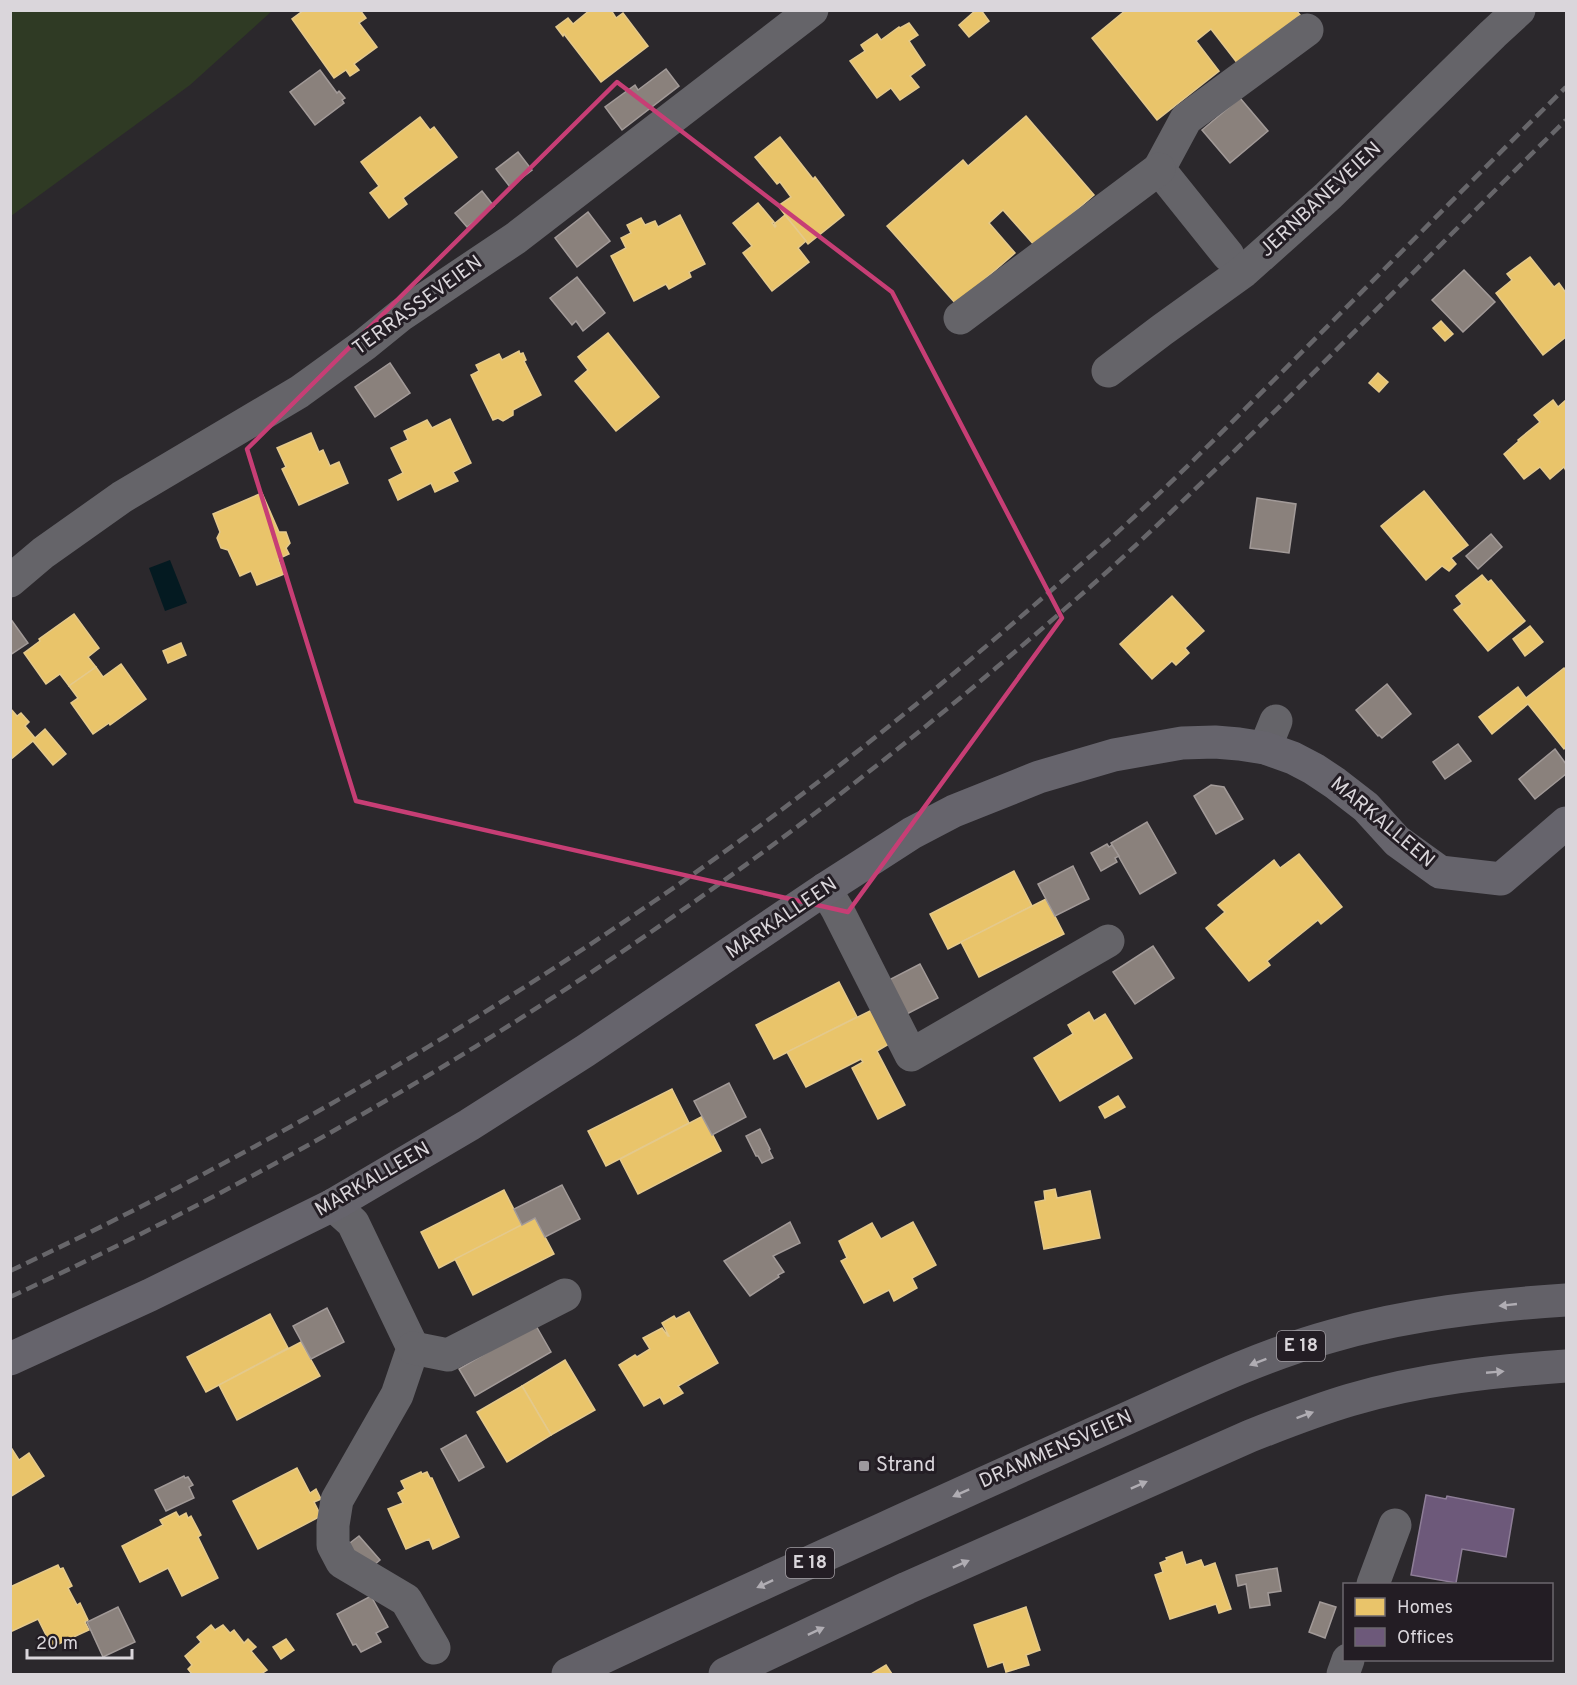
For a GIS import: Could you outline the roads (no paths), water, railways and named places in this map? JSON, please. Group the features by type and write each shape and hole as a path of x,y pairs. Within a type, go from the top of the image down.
{"highway":[{"name":"DRAMMENSVEIEN","path":"568,1674 1226,1373 1332,1336 1428,1314 1566,1300"},
{"path":"725,1674 907,1588 1250,1436 1308,1413 1350,1400 1442,1379 1486,1372 1566,1366"}],"main road":[{"name":"MARKALLEEN","path":"10,1359 150,1295 333,1205 469,1125 585,1051 912,833 999,792 1049,773 1114,755 1182,743 1227,743 1271,734 1293,758 1335,783 1366,807 1398,841 1440,872 1501,879 1566,823"}],"street":[{"name":"TERRASSEVEIEN","path":"10,581 43,553 122,497 300,392 364,345 400,315 516,238 812,10"},
{"name":"JERNBANEVEIEN","path":"1108,371 1244,271 1328,196 1519,10"},
{"path":"960,318 1159,169 1186,119 1307,30"},
{"path":"1159,169 1228,255"},
{"path":"825,889 911,1055 1108,941"},
{"path":"333,1205 353,1223 413,1348 397,1395 337,1500 333,1545 342,1562 406,1600 435,1648"},
{"path":"413,1348 448,1355 565,1295"},
{"path":"1373,1583 1395,1525"}],"water":[{"path":"170,560 187,603 165,611 149,568"}],"railway":[{"path":"10,1271 258,1145 419,1052 576,954 766,822 929,694 1135,516 1182,472 1566,87"},
{"path":"10,1297 141,1234 270,1166 397,1094 521,1018 642,938 761,853 877,765 990,673 1109,570 1283,403 1566,120"}],"place":[{"name":"Strand","path":"864,1466"}]}
